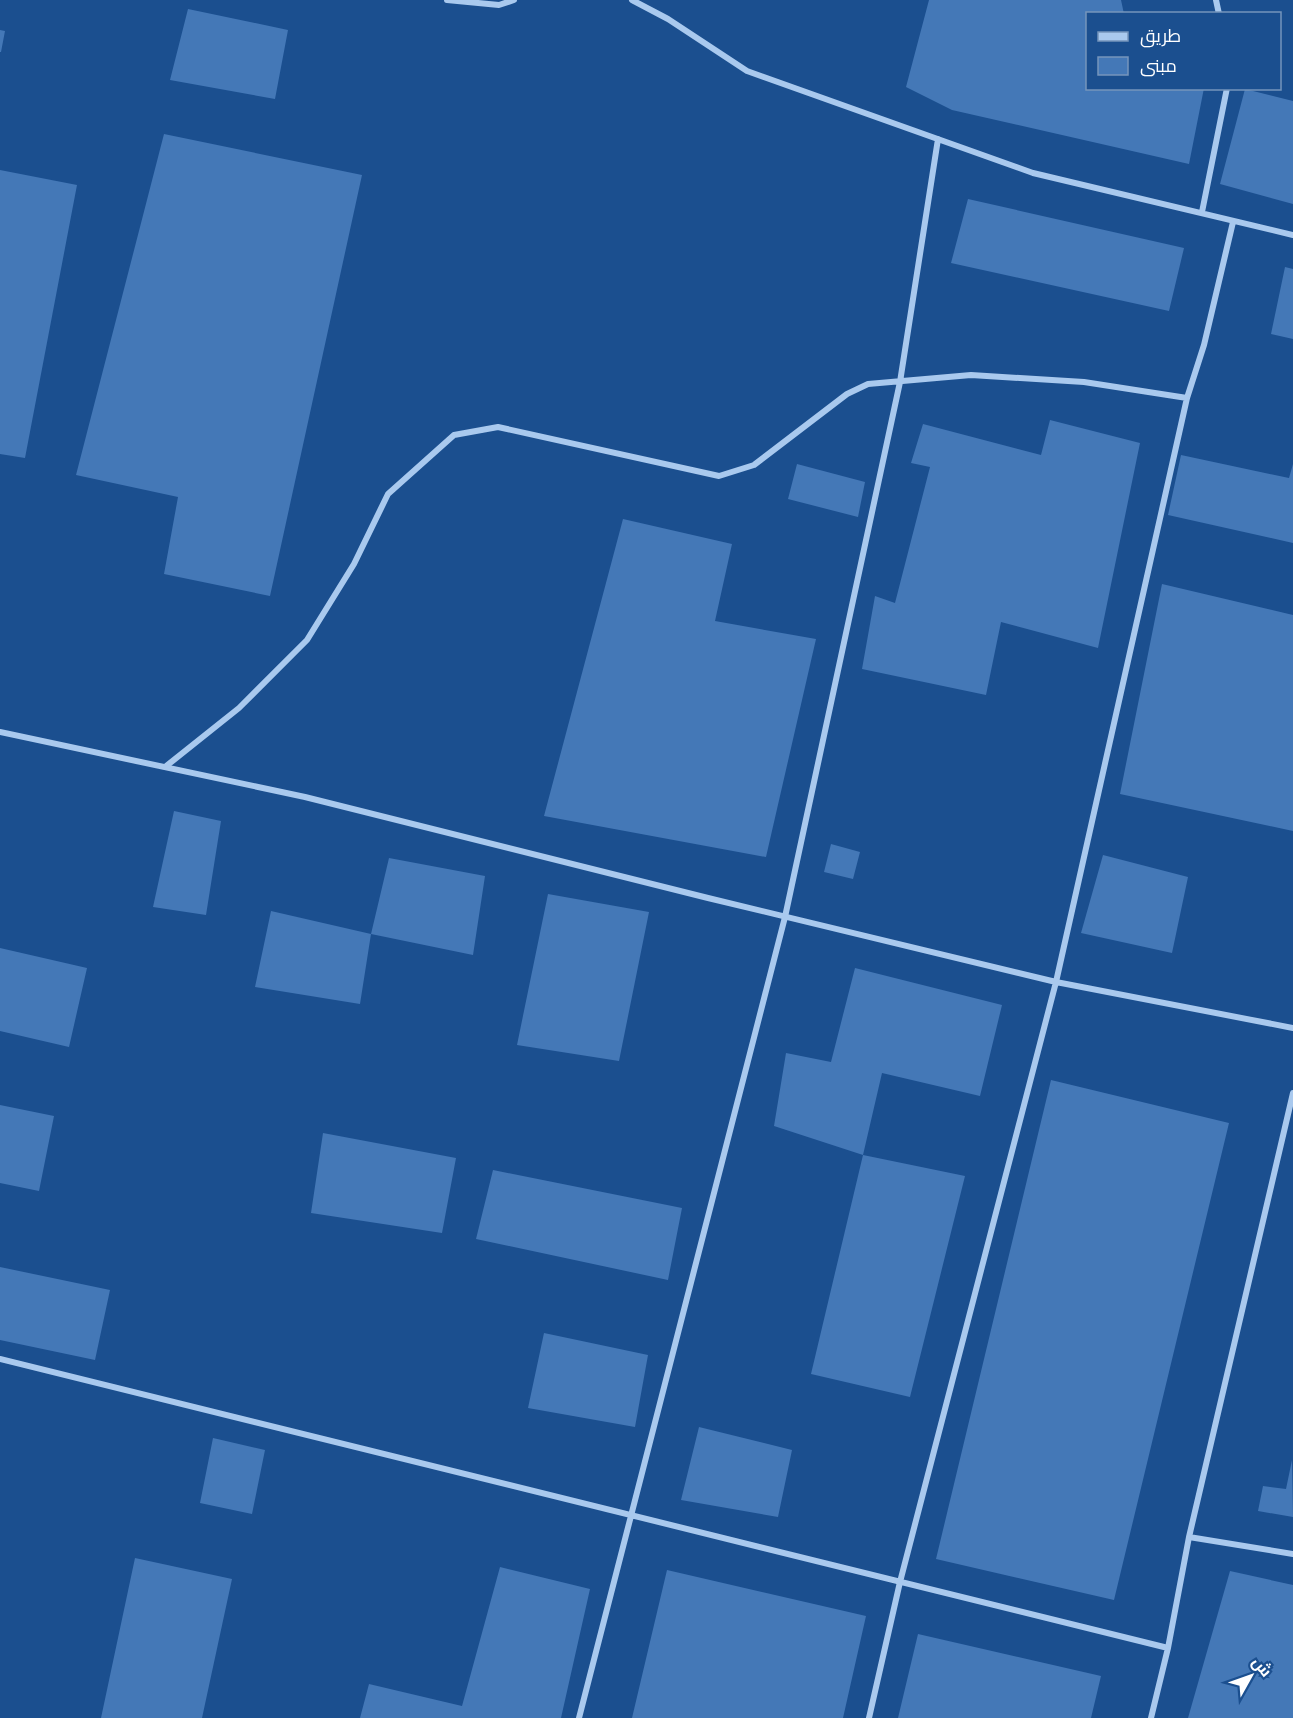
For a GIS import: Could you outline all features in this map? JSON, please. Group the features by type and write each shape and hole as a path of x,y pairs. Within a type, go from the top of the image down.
{"street":[{"path":"447,0 498,5 514,0"},
{"path":"632,0 668,19 747,71 1033,173 1293,235"},
{"path":"1202,212 1227,90"},
{"path":"579,1718 785,917 900,382 938,139"},
{"path":"869,1718 900,1582 1056,982 1187,398 1204,345 1233,222"},
{"path":"165,767 239,708 307,640 354,564 388,494 454,435 498,427 719,477 754,465 847,394 868,384 971,375 1084,382 1187,398"},
{"path":"0,732 305,797 1056,982 1293,1028"},
{"path":"1151,1718 1168,1648 1189,1538 1293,1093"},
{"path":"0,1359 1168,1648"},
{"path":"1189,1538 1293,1554"}],"building":[{"path":"929,0 1121,0 1124,12 1086,12 1086,90 1204,90 1189,164 952,110 906,87"},
{"path":"188,9 288,30 275,99 170,80"},
{"path":"0,30 5,31 1,52 0,52"},
{"path":"1245,90 1293,101 1293,204 1220,184"},
{"path":"164,134 362,175 270,596 164,574 178,497 76,475"},
{"path":"0,170 77,185 25,458 0,454"},
{"path":"968,199 1184,248 1169,311 951,263"},
{"path":"1285,267 1293,269 1293,339 1271,334"},
{"path":"1050,420 1140,443 1098,648 1001,622 986,695 862,669 875,596 895,603 930,467 911,463 923,424 1041,455"},
{"path":"1181,455 1289,478 1293,464 1293,543 1168,515"},
{"path":"797,464 865,482 858,517 788,499"},
{"path":"623,519 732,544 715,621 816,639 766,857 544,816"},
{"path":"1162,584 1293,615 1293,831 1120,794"},
{"path":"174,811 221,821 206,915 153,907"},
{"path":"831,844 860,852 853,879 824,872"},
{"path":"1103,855 1188,877 1172,953 1081,933"},
{"path":"389,858 485,876 473,955 371,934"},
{"path":"548,894 649,912 619,1061 517,1045"},
{"path":"271,911 371,934 360,1004 255,987"},
{"path":"0,948 87,968 69,1047 0,1031"},
{"path":"855,968 1002,1005 980,1096 882,1073 863,1155 774,1126 786,1053 831,1062"},
{"path":"1051,1080 1229,1123 1114,1600 936,1559"},
{"path":"0,1105 54,1116 39,1191 0,1183"},
{"path":"323,1133 456,1158 442,1233 311,1213"},
{"path":"863,1155 965,1176 910,1397 811,1374"},
{"path":"493,1170 682,1208 668,1280 476,1239"},
{"path":"0,1267 110,1290 95,1360 0,1340"},
{"path":"544,1333 648,1355 635,1427 528,1408"},
{"path":"699,1427 792,1450 778,1517 681,1500"},
{"path":"213,1438 265,1450 252,1514 200,1503"},
{"path":"1292,1460 1293,1517 1258,1511 1263,1486 1286,1489"},
{"path":"135,1558 232,1579 202,1718 101,1718"},
{"path":"500,1567 590,1589 561,1718 360,1718 369,1684 462,1706"},
{"path":"667,1570 866,1616 843,1718 632,1718"},
{"path":"1230,1571 1293,1585 1293,1718 1188,1718"},
{"path":"918,1634 1101,1676 1091,1718 898,1718"}]}
